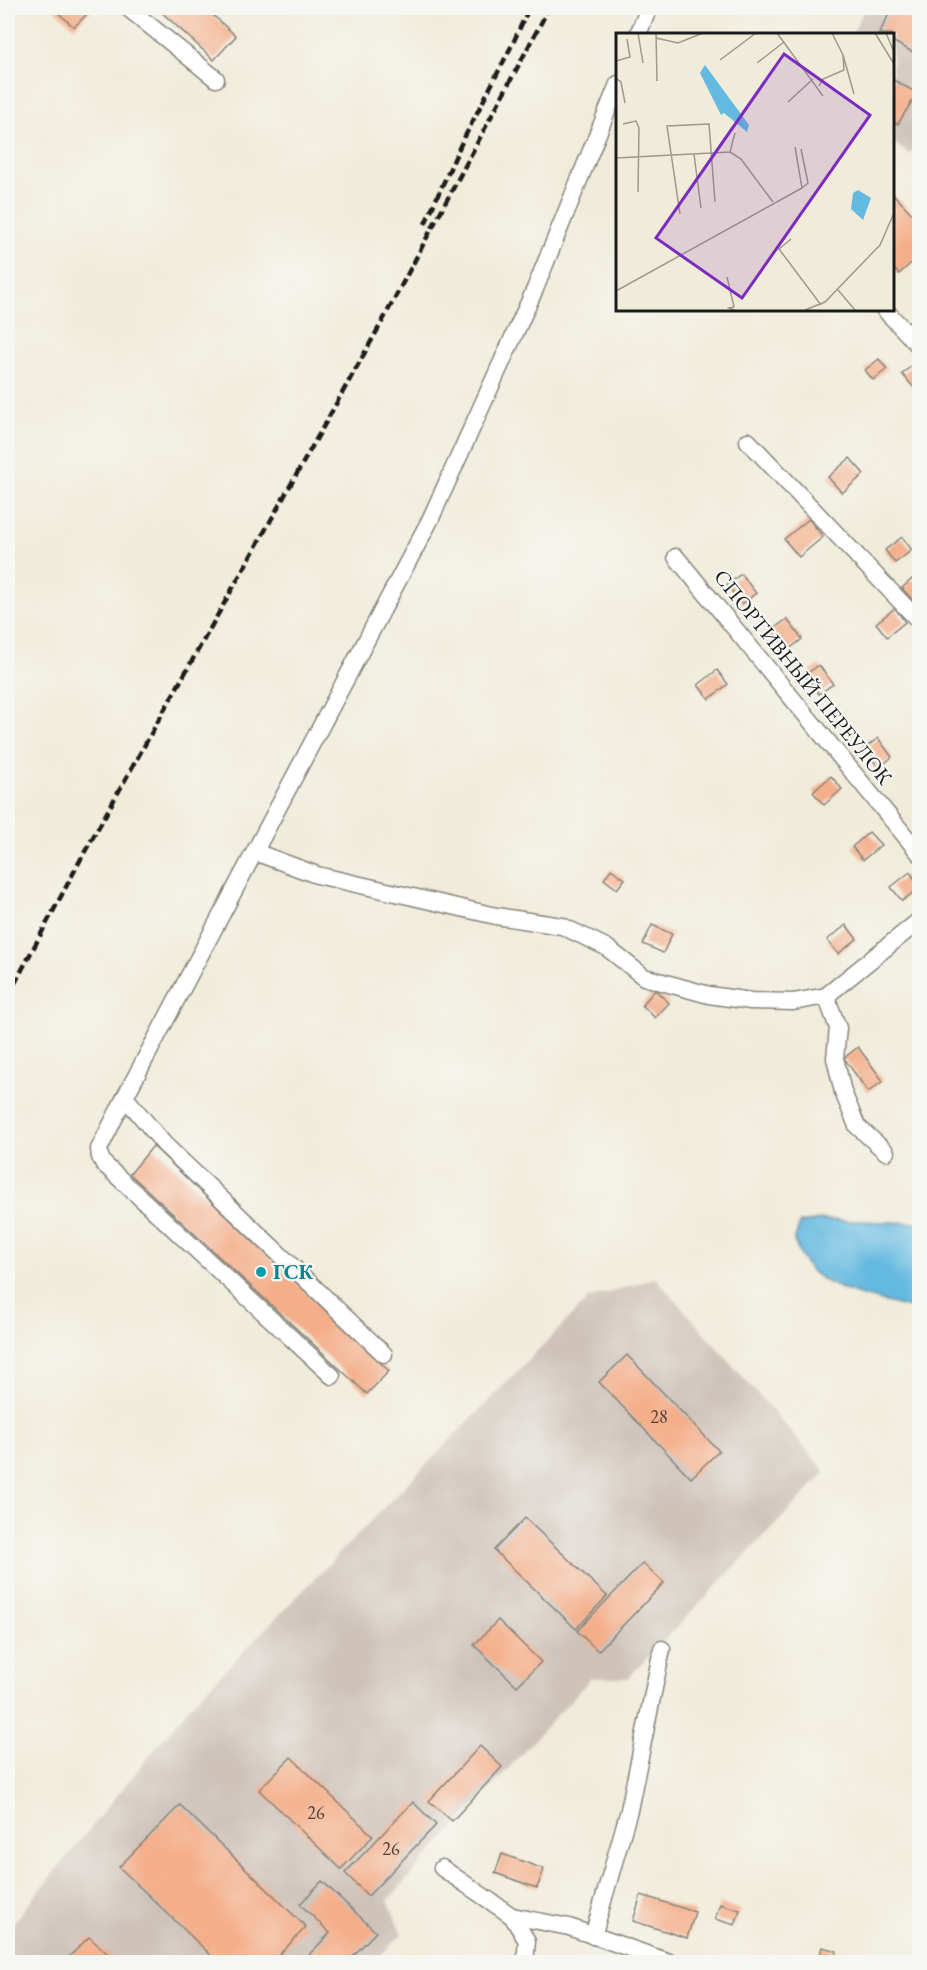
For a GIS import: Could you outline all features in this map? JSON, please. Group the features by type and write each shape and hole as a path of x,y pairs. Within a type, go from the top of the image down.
{"street":[{"path":"128,8 216,79"},
{"path":"638,33 649,8"},
{"path":"332,1376 104,1164 99,1149 430,520 535,289 616,89"},
{"path":"885,310 920,347"},
{"path":"748,441 920,622"},
{"name":"СПОРТИВНЫЙ ПЕРЕУЛОК","path":"676,557 920,854"},
{"path":"255,852 317,875 496,916 562,926 606,947 644,977 709,995 751,1001 793,1002 826,996 920,920"},
{"path":"826,996 838,1028 835,1058 843,1092 857,1126 886,1152"},
{"path":"125,1097 164,1144 384,1354"},
{"path":"593,1936 629,1810 662,1648"},
{"path":"442,1868 512,1916 568,1927 669,1962"},
{"path":"512,1916 527,1941 525,1962"}],"shaded area":[{"path":"865,8 919,8 919,155 914,149 910,154 894,144 894,33 852,33"},
{"path":"656,1278 826,1472 628,1678 591,1678 388,1900 402,1934 374,1962 8,1962 8,1929 191,1705 588,1299"}],"water":[{"path":"822,1220 919,1223 919,1310 859,1295 816,1275 805,1263 794,1241 800,1223"}],"building":[{"path":"53,8 93,8 74,27"},
{"path":"157,8 205,8 236,36 214,60"},
{"path":"892,8 920,8 920,56 894,42 894,33 880,33"},
{"path":"894,80 917,93 898,124 894,122"},
{"path":"894,195 920,222 920,255 899,274 894,269"},
{"path":"879,359 887,369 873,380 865,370"},
{"path":"915,363 920,369 920,389 917,391 902,374"},
{"path":"850,458 864,474 842,493 828,477"},
{"path":"809,519 823,537 799,557 784,539"},
{"path":"902,537 912,550 895,563 885,550"},
{"path":"741,574 756,593 742,604 727,585"},
{"path":"912,579 920,587 920,598 914,602 902,588"},
{"path":"895,608 905,622 887,637 876,623"},
{"path":"787,619 802,639 787,651 772,630"},
{"path":"819,665 833,684 819,694 805,675"},
{"path":"717,670 728,684 709,699 698,685"},
{"path":"878,738 892,757 879,768 864,749"},
{"path":"831,776 842,789 824,805 813,792"},
{"path":"869,832 881,845 863,860 852,847"},
{"path":"611,869 625,879 617,889 604,879"},
{"path":"910,872 920,887 902,901 891,887"},
{"path":"652,925 672,934 663,953 643,944"},
{"path":"846,925 857,939 838,954 827,940"},
{"path":"655,990 669,1003 655,1018 642,1005"},
{"path":"858,1047 883,1081 868,1092 844,1058"},
{"name":"ГСК","path":"153,1146 389,1371 367,1394 130,1174"},
{"path":"627,1355 719,1451 691,1478 599,1382"},
{"path":"525,1518 607,1596 576,1629 494,1550"},
{"path":"643,1563 664,1583 598,1651 577,1631"},
{"path":"498,1620 541,1662 517,1686 474,1645"},
{"path":"480,1746 502,1767 452,1821 429,1801"},
{"path":"291,1757 373,1836 341,1869 259,1790"},
{"path":"413,1802 436,1825 368,1896 345,1873"},
{"path":"180,1805 306,1927 272,1962 218,1962 119,1867"},
{"path":"502,1854 544,1869 537,1888 495,1873"},
{"path":"322,1881 376,1932 347,1962 302,1962 330,1933 300,1904"},
{"path":"641,1895 695,1912 687,1938 633,1921"},
{"path":"720,1904 740,1910 735,1925 715,1919"},
{"path":"89,1937 117,1962 64,1962"},
{"path":"822,1947 837,1951 834,1962 818,1962"}],"railway":[{"path":"425,224 460,146 529,8"},
{"path":"8,996 83,855 382,322 549,8"}],"place":[{"name":"ГСК","path":"261,1272"}]}
